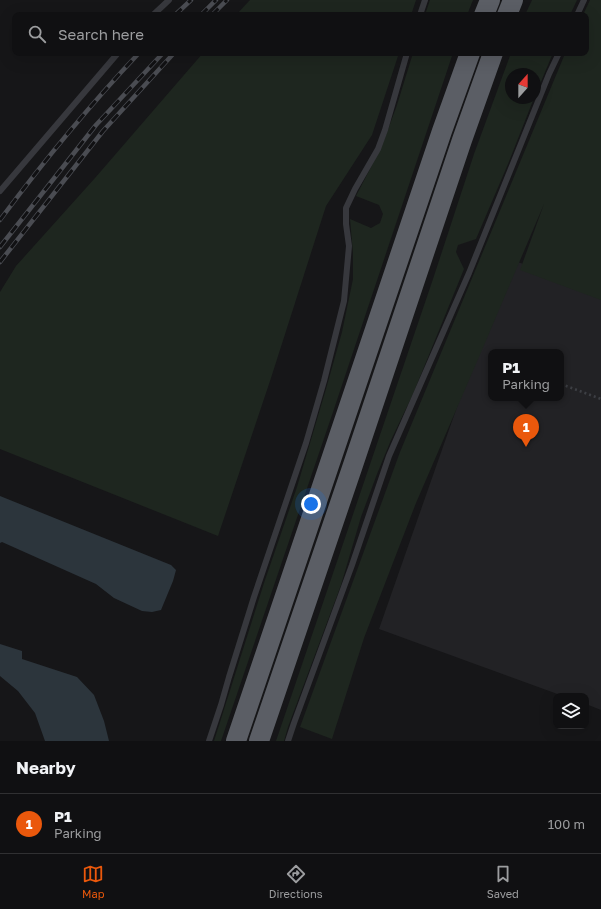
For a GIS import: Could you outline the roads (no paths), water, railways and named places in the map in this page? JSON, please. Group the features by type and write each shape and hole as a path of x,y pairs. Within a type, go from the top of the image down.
{"highway":[{"path":"485,12 490,0"},
{"path":"508,12 513,0"},
{"path":"236,741 442,131 469,56"},
{"path":"260,741 462,140 492,56"}],"lane":[{"path":"155,12 168,0"},
{"path":"421,12 425,0"},
{"path":"578,12 584,0"},
{"path":"0,191 115,56"},
{"path":"209,741 254,597 306,443 324,381 344,300 349,246 346,224 346,208 355,188 378,149 406,56"},
{"path":"288,741 390,456 469,274 548,74 557,56"}],"railway":[{"path":"178,12 191,0"},
{"path":"204,12 216,0"},
{"path":"215,12 227,0"},
{"path":"0,220 67,135 102,93 136,56"},
{"path":"0,247 96,125 160,56"},
{"path":"0,262 103,131 171,56"}],"place":[{"name":"P1","path":"526,447"}]}
